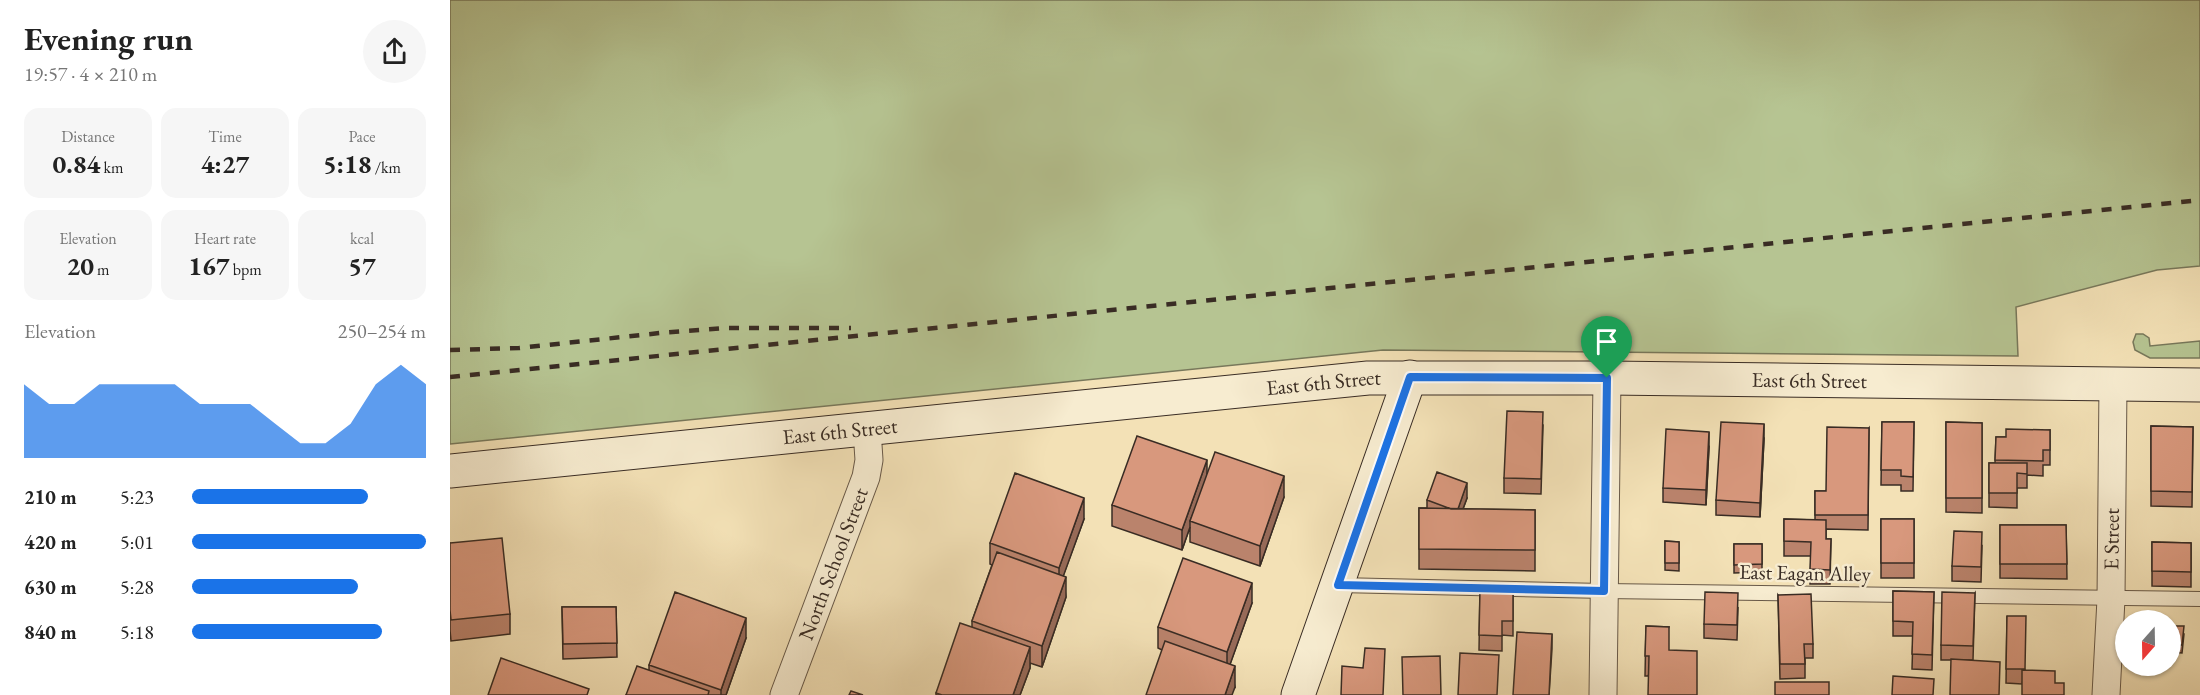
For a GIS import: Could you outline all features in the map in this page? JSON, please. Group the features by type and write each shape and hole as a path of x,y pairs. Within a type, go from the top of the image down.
{"street":[{"path":"1298,695 1410,377"},
{"name":"East 6th Street","path":"450,471 1368,378 1607,378 2200,385"},
{"path":"1603,695 1607,378"},
{"name":"E Street","path":"2106,695 2111,599 2113,384"},
{"name":"North School Street","path":"784,695 866,477 869,460 867,430"}],"lane":[{"name":"East Eagan Alley","path":"1338,585 2200,599"}],"green space":[{"path":"450,0 2200,0 2200,266 2157,270 2016,307 2018,356 1383,350 450,444"},
{"path":"2136,334 2143,334 2149,338 2150,346 2200,341 2200,358 2150,358 2135,350 2133,342"}],"building":[{"path":"1507,411 1543,412 1541,479 1504,478"},
{"path":"1721,422 1764,424 1760,503 1716,500"},
{"path":"1882,422 1914,422 1913,477 1901,476 1901,470 1881,470"},
{"path":"1946,422 1982,423 1982,498 1946,498"},
{"path":"2151,426 2193,427 2192,492 2151,491"},
{"path":"1827,427 1869,428 1868,515 1815,515 1815,491 1826,491"},
{"path":"1666,429 1709,432 1706,490 1663,488"},
{"path":"2006,429 2050,430 2050,450 2043,450 2043,461 1995,460 1996,437 2006,437"},
{"path":"1137,436 1207,460 1182,530 1112,505"},
{"path":"1215,452 1284,476 1260,546 1190,521"},
{"path":"1989,463 2027,463 2027,474 2017,473 2017,493 1989,493"},
{"path":"1437,472 1467,483 1458,509 1451,509 1427,500"},
{"path":"1015,473 1084,498 1059,568 990,543"},
{"path":"1419,508 1535,510 1535,550 1419,549"},
{"path":"1784,519 1826,520 1826,539 1831,539 1830,570 1810,569 1811,542 1784,541"},
{"path":"1881,519 1914,519 1914,563 1881,563"},
{"path":"2000,525 2066,525 2067,564 2000,564"},
{"path":"1954,531 1982,532 1981,567 1952,566"},
{"path":"502,538 510,614 451,620 450,543"},
{"path":"1665,541 1679,542 1679,563 1665,563"},
{"path":"2152,542 2191,543 2191,572 2152,571"},
{"path":"1734,544 1762,544 1762,564 1734,565"},
{"path":"997,552 1066,577 1042,646 972,621"},
{"path":"1183,558 1252,583 1227,652 1158,627"},
{"path":"1480,590 1513,591 1513,621 1502,621 1502,636 1479,635"},
{"path":"1893,591 1934,592 1932,655 1912,654 1913,622 1893,621"},
{"path":"675,592 746,618 721,690 649,665"},
{"path":"1705,592 1738,593 1737,625 1704,624"},
{"path":"1942,592 1975,593 1973,646 1941,645"},
{"path":"1811,594 1813,644 1804,644 1805,664 1780,664 1778,595"},
{"path":"562,607 616,607 617,643 563,644"},
{"path":"2007,616 2026,616 2025,669 2006,669"},
{"path":"960,623 1030,647 1013,695 942,695 936,693"},
{"path":"1646,626 1669,627 1669,650 1697,651 1697,695 1648,695 1649,656 1645,656"},
{"path":"2181,626 2184,626 2182,645"},
{"path":"1517,632 1552,634 1549,695 1513,695"},
{"path":"1165,641 1235,666 1225,695 1146,695"},
{"path":"1365,648 1385,649 1383,695 1341,695 1342,666 1363,668"},
{"path":"1460,653 1499,655 1497,695 1458,695"},
{"path":"1440,656 1441,695 1403,695 1402,657"},
{"path":"501,658 589,689 587,695 488,695"},
{"path":"1951,659 2000,662 1999,695 1950,695"},
{"path":"637,666 709,691 708,695 626,695"},
{"path":"2022,670 2055,671 2055,683 2064,683 2064,695 2022,695"},
{"path":"1893,676 1934,679 1933,695 1892,695"},
{"path":"1775,682 1829,682 1829,695 1775,695"},
{"path":"851,691 863,695 849,695"}],"railway":[{"path":"450,377 2200,200"},
{"path":"450,350 519,348 727,328 851,328"}],"route":[{"path":"1410,377 1607,378 1604,591 1338,585 1410,377"}]}
